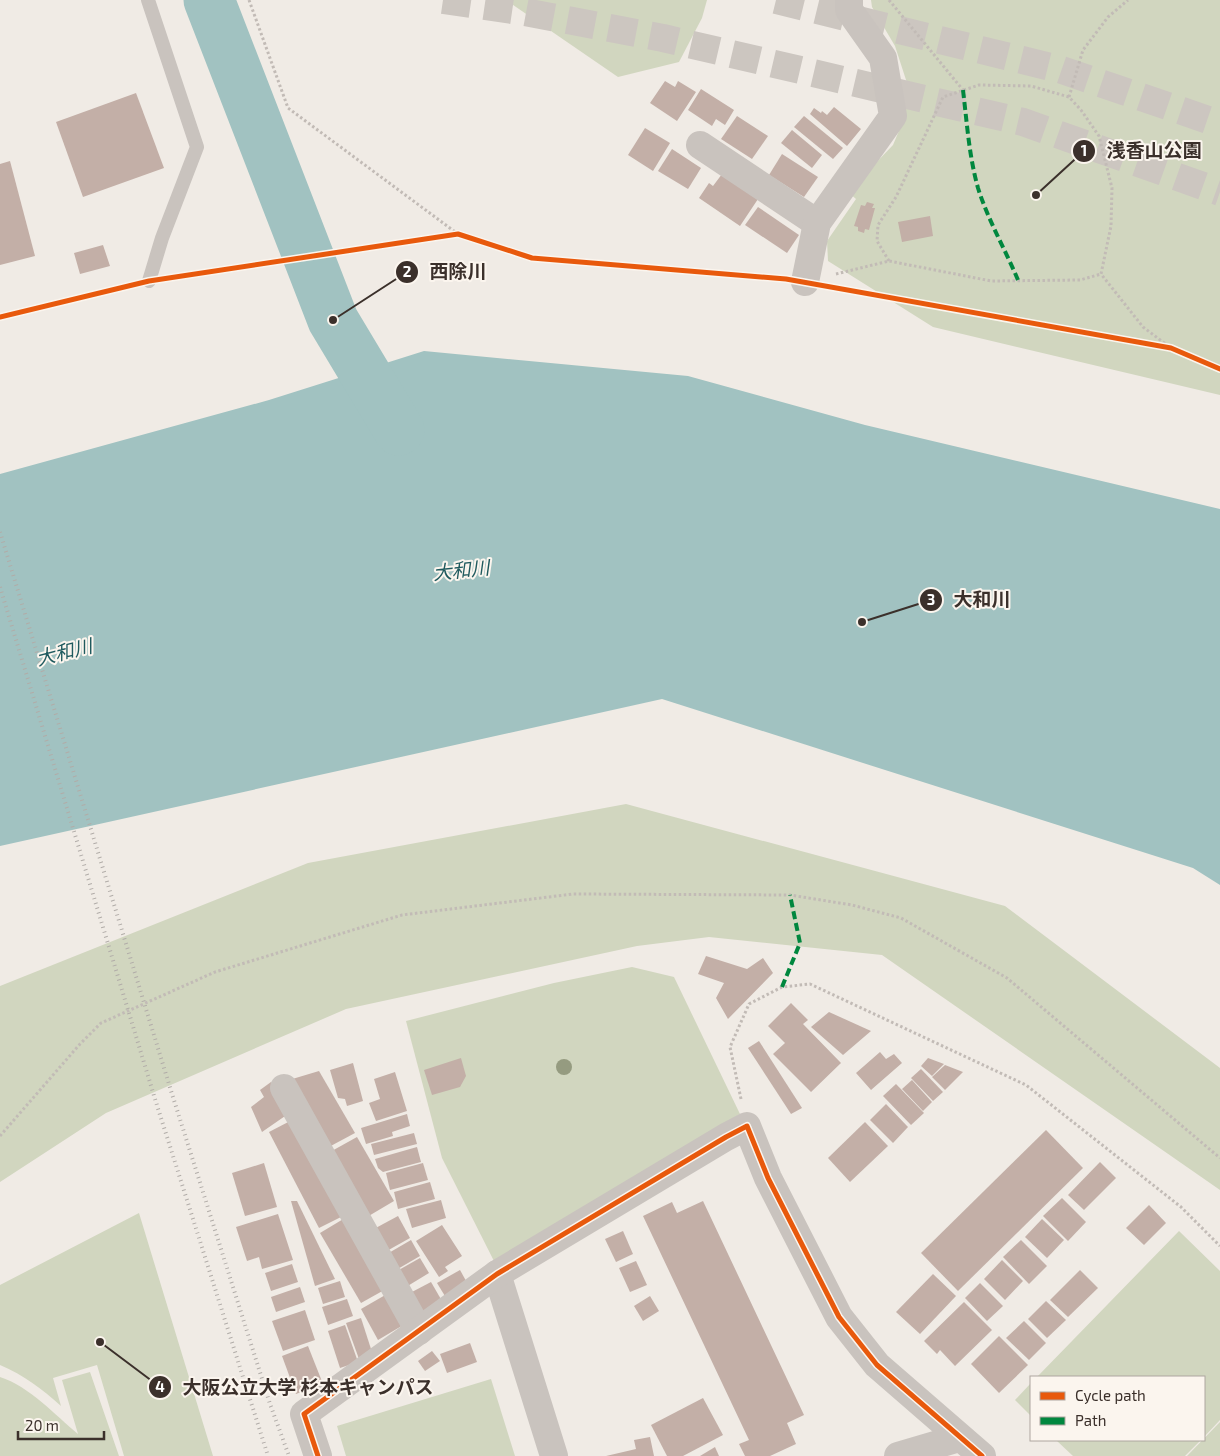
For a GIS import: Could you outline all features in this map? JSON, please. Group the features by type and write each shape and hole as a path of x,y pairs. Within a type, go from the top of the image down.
{"street":[{"path":"805,282 817,223 893,116 883,58 842,3"},
{"path":"700,144 817,223"},
{"path":"284,1088 418,1331"},
{"path":"318,1456 304,1414 497,1274 747,1126 768,1178 839,1317 877,1365 982,1456"},
{"path":"497,1274 554,1456"},
{"path":"898,1456 960,1438"}],"lane":[{"path":"148,0 197,147 162,238 149,281"}],"path":[{"path":"248,0 288,108 458,234 532,258 805,282 1171,348 1220,369"},
{"path":"889,0 963,90"},
{"path":"1069,97 1072,81 1083,50 1108,17 1128,0"},
{"path":"889,261 877,241 878,225 896,197 943,97 979,85 1031,86 1069,97 1081,110 1099,136 1112,188 1111,226 1102,274 1143,327 1171,348"},
{"path":"0,317 149,281 458,234"},
{"path":"805,282 889,261 991,281 1080,280 1102,274"},
{"path":"0,1136 80,1044 101,1023 224,969 412,914 573,894 790,895 852,905 901,918 1007,978 1220,1158"},
{"path":"747,1126 730,1047 749,1004 782,987 810,984 1026,1085 1181,1207 1220,1246"}],"green space":[{"path":"506,0 707,0 702,18 679,62 618,77"},
{"path":"871,0 1220,0 1220,395 933,327 828,261 827,241 856,199 848,192 893,145 904,119 907,83 895,46 872,7"},
{"path":"626,804 1005,906 1220,1068 1220,1190 882,955 709,937 637,946 346,1009 106,1113 0,1182 0,986 308,863"},
{"path":"632,967 674,977 740,1114 498,1269 442,1158 406,1021 554,983"},
{"path":"139,1213 213,1456 124,1456 97,1365 53,1378 61,1406 32,1383 0,1365 0,1285"},
{"path":"1179,1231 1220,1271 1220,1420 1205,1436 1205,1376 1038,1376"},
{"path":"90,1372 119,1456 0,1456 0,1377 11,1381 31,1394 78,1434 62,1380"},
{"path":"491,1379 515,1456 346,1456 337,1426"},
{"path":"1030,1384 1030,1415 1015,1400"},
{"path":"1220,1422 1220,1456 1187,1456 1202,1441 1205,1441 1205,1437"},
{"path":"1057,1441 1200,1441 1185,1456 1073,1456"}],"water":[{"path":"424,351 688,376 865,425 1220,509 1220,885 1193,868 662,699 0,846 0,474 269,400"}],"building":[{"path":"665,81 675,87 678,81 696,92 677,121 650,103"},
{"path":"701,89 734,110 725,125 716,119 712,126 688,110"},
{"path":"136,93 164,168 83,197 56,122"},
{"path":"834,107 861,129 847,146 810,114 814,108 827,115"},
{"path":"737,116 768,136 752,159 721,139"},
{"path":"804,116 843,148 833,159 794,127"},
{"path":"645,128 670,143 653,171 628,155"},
{"path":"792,130 822,155 812,168 781,143"},
{"path":"672,149 701,168 688,189 658,171"},
{"path":"782,154 818,177 804,197 769,175"},
{"path":"10,161 35,256 0,265 0,164"},
{"path":"722,174 758,199 740,226 699,198 709,183 713,186"},
{"path":"867,202 874,204 872,208 875,208 869,230 865,229 864,233 858,231 858,227 854,226 861,205 865,206"},
{"path":"758,207 799,235 787,253 745,225"},
{"path":"930,216 933,236 902,242 898,222"},
{"path":"103,245 110,266 80,274 74,253"},
{"path":"706,956 747,969 763,958 773,973 728,1019 716,998 724,983 698,974"},
{"path":"791,1003 808,1020 803,1024 841,1063 811,1092 773,1054 785,1043 768,1026"},
{"path":"829,1012 871,1031 843,1055 811,1027"},
{"path":"759,1041 802,1108 791,1114 748,1048"},
{"path":"880,1052 886,1059 894,1054 902,1063 871,1090 856,1073"},
{"path":"461,1058 466,1076 460,1087 432,1095 424,1070"},
{"path":"928,1058 944,1064 932,1076 921,1066"},
{"path":"353,1063 363,1101 347,1106 345,1099 338,1098 330,1070"},
{"path":"945,1065 963,1072 945,1090 932,1077"},
{"path":"921,1069 943,1092 933,1101 911,1078"},
{"path":"319,1071 355,1133 327,1148 289,1080"},
{"path":"395,1072 407,1111 376,1121 369,1103 380,1099 374,1079"},
{"path":"912,1080 932,1102 923,1111 902,1089"},
{"path":"271,1082 288,1114 262,1132 251,1107 264,1097 260,1090"},
{"path":"896,1084 924,1113 911,1125 883,1096"},
{"path":"886,1104 908,1127 893,1143 870,1120"},
{"path":"407,1114 410,1126 392,1132 393,1136 366,1144 361,1128"},
{"path":"294,1119 345,1215 319,1228 269,1132"},
{"path":"865,1122 888,1146 850,1182 828,1158"},
{"path":"1046,1130 1083,1168 958,1291 921,1253"},
{"path":"414,1133 417,1144 374,1155 371,1144"},
{"path":"357,1137 394,1201 367,1217 330,1152"},
{"path":"417,1147 421,1162 383,1172 378,1168 375,1159"},
{"path":"1100,1162 1116,1178 1084,1210 1068,1195"},
{"path":"264,1163 277,1207 245,1216 232,1173"},
{"path":"423,1163 428,1180 390,1190 386,1173"},
{"path":"430,1182 435,1199 398,1209 394,1192"},
{"path":"1062,1198 1086,1222 1068,1241 1043,1216"},
{"path":"441,1200 446,1218 412,1228 406,1209"},
{"path":"291,1201 297,1201 335,1279 315,1286"},
{"path":"703,1201 804,1415 787,1423 796,1444 770,1456 745,1456 739,1444 749,1440 643,1216 672,1202 677,1213"},
{"path":"1149,1205 1166,1223 1144,1245 1126,1228"},
{"path":"278,1214 293,1260 262,1269 259,1257 247,1261 236,1227"},
{"path":"398,1216 410,1238 385,1252 372,1230"},
{"path":"345,1218 386,1289 361,1303 320,1233"},
{"path":"1042,1219 1064,1240 1047,1258 1025,1237"},
{"path":"442,1225 462,1256 445,1267 448,1271 439,1277 416,1241"},
{"path":"623,1231 633,1254 616,1262 605,1239"},
{"path":"411,1240 420,1256 396,1270 387,1254"},
{"path":"1021,1240 1047,1266 1029,1284 1003,1257"},
{"path":"420,1258 429,1273 406,1287 397,1271"},
{"path":"1002,1260 1023,1281 1005,1300 984,1279"},
{"path":"636,1261 647,1285 630,1292 619,1268"},
{"path":"292,1264 298,1282 271,1291 265,1273"},
{"path":"460,1270 470,1288 448,1301 437,1283"},
{"path":"1080,1270 1098,1288 1068,1317 1050,1300"},
{"path":"933,1274 956,1296 920,1334 896,1312"},
{"path":"340,1281 345,1297 323,1304 318,1288"},
{"path":"431,1282 442,1301 422,1313 410,1293"},
{"path":"980,1283 1003,1306 987,1321 965,1298"},
{"path":"300,1287 305,1302 276,1312 271,1297"},
{"path":"387,1294 405,1324 378,1340 361,1309"},
{"path":"650,1296 659,1311 643,1321 634,1306"},
{"path":"347,1299 353,1316 328,1325 322,1307"},
{"path":"1046,1301 1066,1320 1047,1338 1028,1319"},
{"path":"964,1302 992,1330 955,1366 940,1350 937,1354 924,1341"},
{"path":"305,1310 315,1340 283,1351 272,1321"},
{"path":"361,1318 371,1349 359,1359 346,1323"},
{"path":"1024,1321 1046,1343 1029,1360 1006,1338"},
{"path":"345,1325 358,1362 340,1368 328,1331"},
{"path":"999,1336 1028,1365 999,1393 971,1364"},
{"path":"470,1343 477,1362 447,1373 440,1354"},
{"path":"308,1346 323,1384 296,1394 282,1356"},
{"path":"432,1351 440,1361 425,1371 418,1361"},
{"path":"703,1398 723,1435 683,1456 667,1456 651,1425"},
{"path":"650,1437 654,1456 606,1456 636,1449 634,1440"},
{"path":"715,1447 719,1456 700,1456"}],"waterway":[{"path":"209,0 333,320 399,430"}],"tunnel":[{"path":"443,0 519,11 663,38 1023,122 1220,192"},
{"path":"776,0 1059,69 1220,124"}],"railway":[{"path":"0,532 172,1094 270,1404 289,1456"},
{"path":"0,587 155,1099 268,1456"}],"marked path":[{"path":"963,90 970,152 978,188 1018,280"},
{"path":"782,987 800,943 790,895"}],"cycle path":[{"path":"0,317 149,281 458,234 532,258 786,279 1171,348 1220,369"},
{"path":"318,1456 304,1414 497,1274 747,1126 768,1178 839,1317 877,1365 982,1456"}],"place":[{"name":"浅香山公園","path":"1036,195"},
{"name":"西除川","path":"333,320"},
{"name":"大和川","path":"862,622"},
{"name":"大阪公立大学 杉本キャンパス","path":"100,1342"}]}
